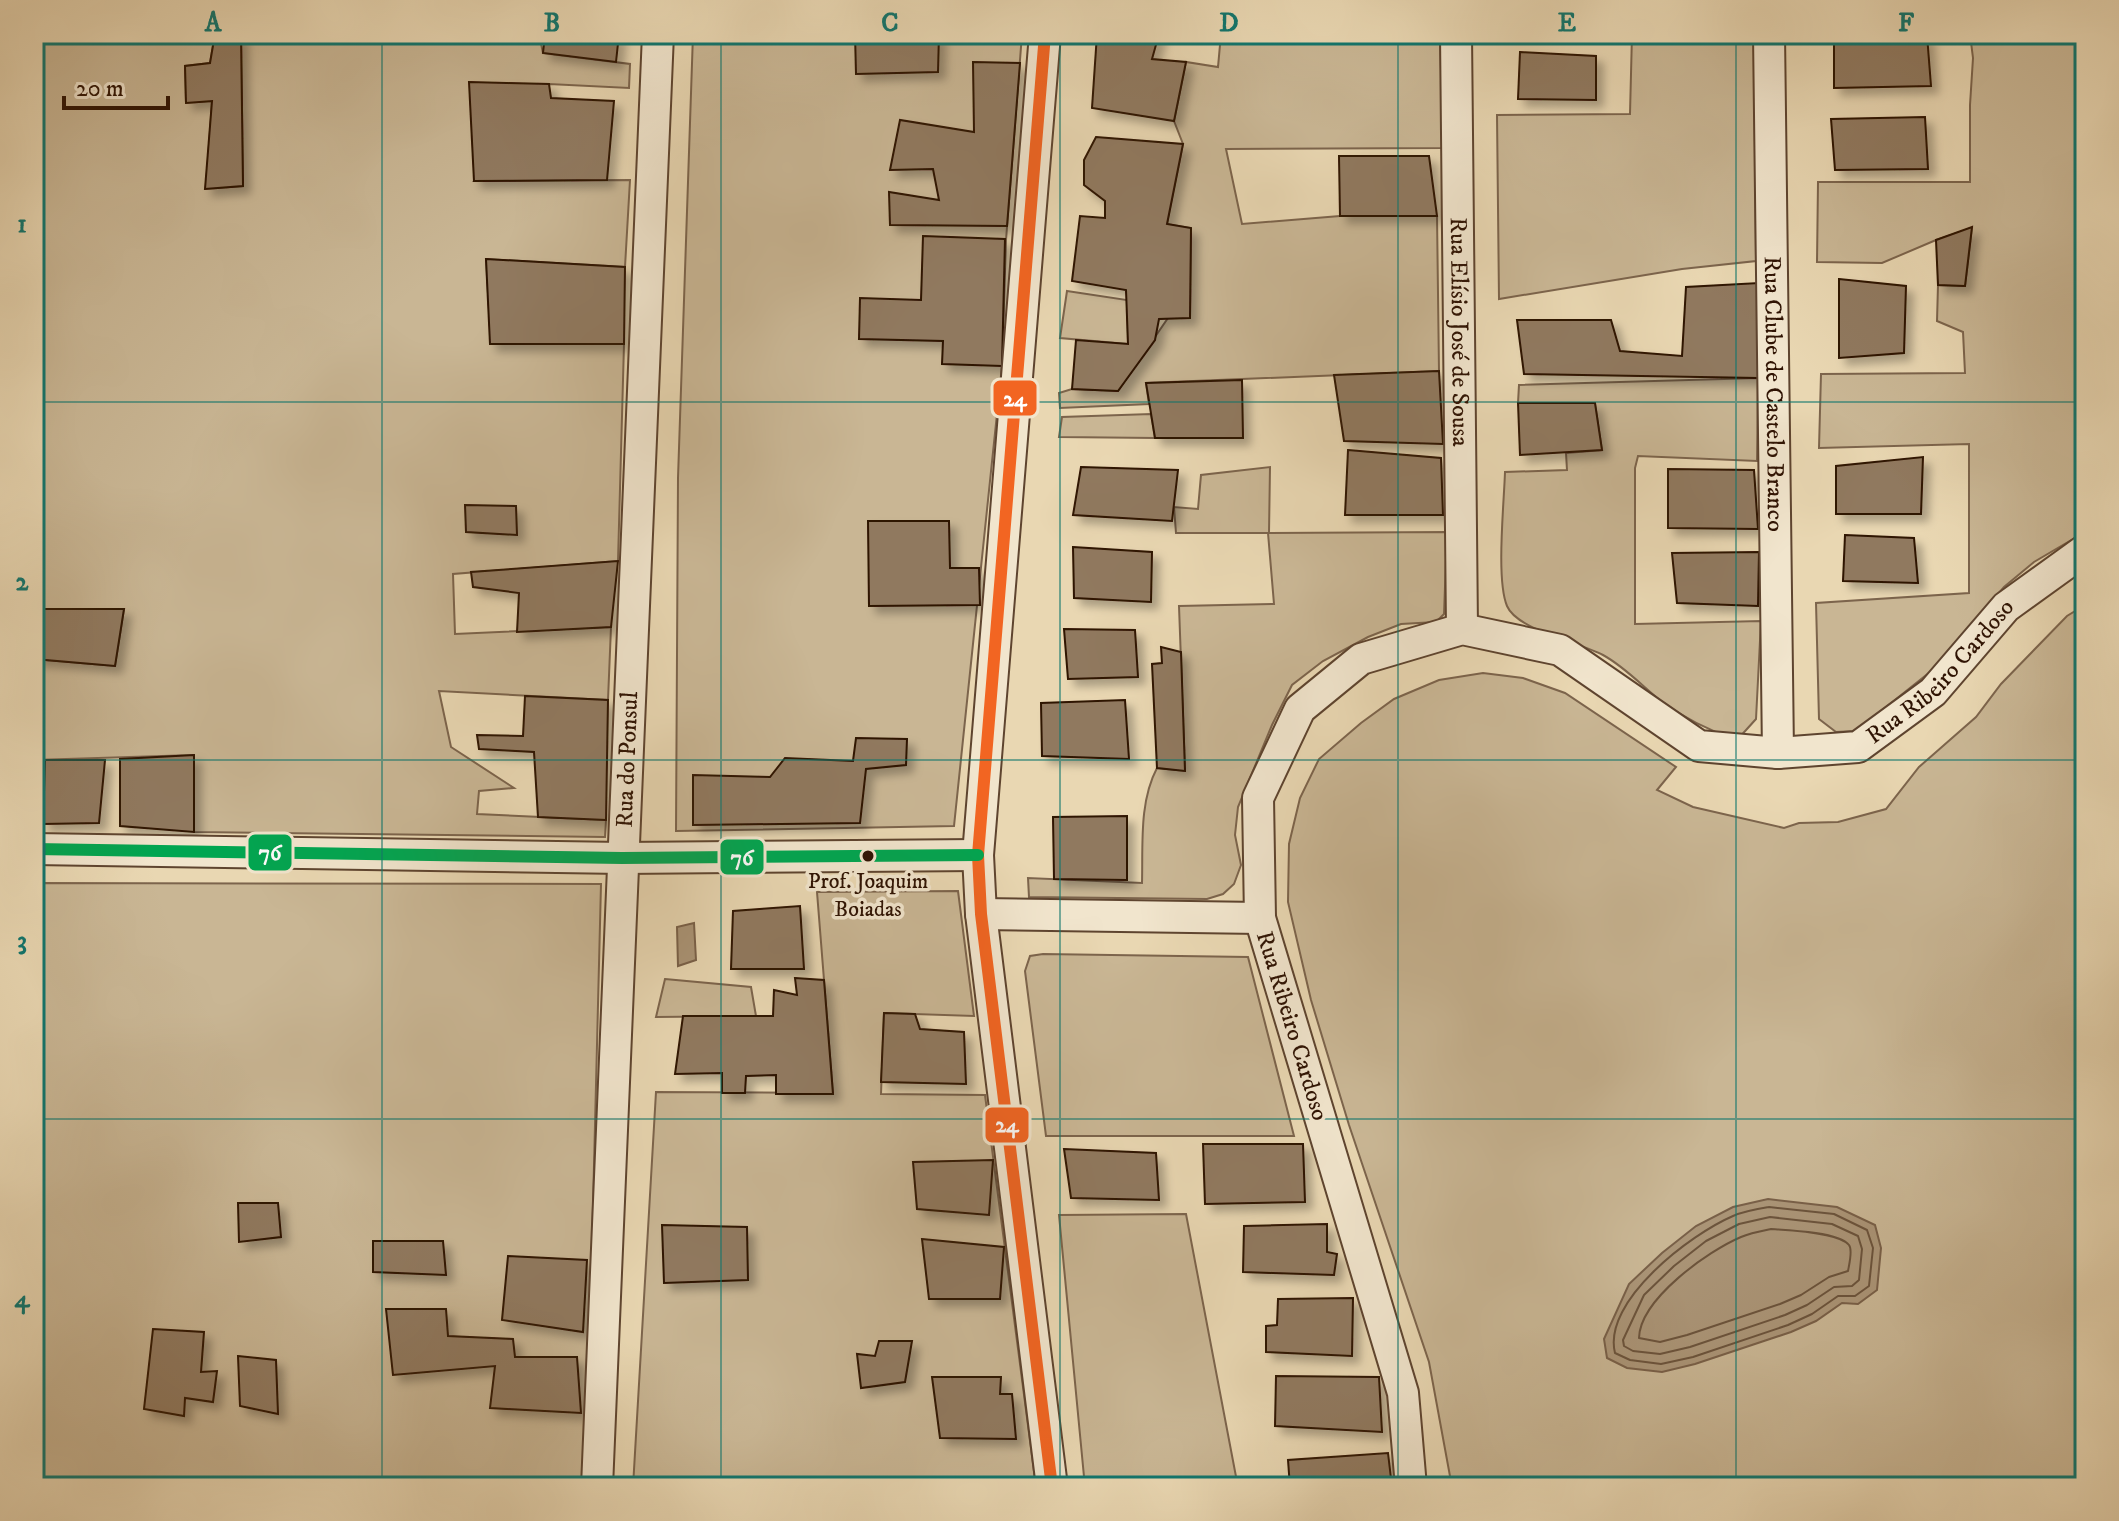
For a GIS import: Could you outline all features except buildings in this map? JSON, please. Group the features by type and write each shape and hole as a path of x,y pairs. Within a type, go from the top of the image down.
{"street":[{"name":"Rua do Ponsul","path":"597,1487 658,34"},
{"path":"1045,34 978,855 981,914 1052,1487"},
{"name":"Rua Elísio José de Sousa","path":"1456,34 1462,629"},
{"name":"Rua Clube de Castelo Branco","path":"1769,34 1778,753"},
{"name":"Rua Ribeiro Cardoso","path":"1411,1487 1403,1393 1260,918 1258,798 1300,709 1361,659 1462,629 1560,650 1699,746 1778,753 1858,747 1933,692 2006,607 2085,550"},
{"path":"34,849 622,858 978,855"},
{"path":"981,914 1260,918"}],"shaded area":[{"path":"34,34 215,34 210,63 185,66 186,103 212,101 206,189 243,186 241,34 539,34 543,53 630,64 629,88 549,84 474,181 630,180 625,267 486,259 491,344 624,344 618,561 453,574 455,634 611,627 608,700 439,691 451,747 514,788 479,791 477,814 606,820 605,837 194,832 193,755 34,760 34,659 115,666 124,609 34,609 34,323 38,323 43,265 34,264"},
{"path":"693,34 1022,34 1006,240 1002,366 954,826 676,831 678,478"},
{"path":"1221,34 1440,34 1443,148 1226,149 1242,224 1340,216 1437,216 1439,371 1146,383 1149,404 1060,408 1059,393 1072,389 1118,391 1168,318 1190,318 1191,228 1167,224 1183,144 1174,121 1186,62 1218,67"},
{"path":"1632,34 1754,34 1756,261 1682,269 1499,299 1497,115 1630,114"},
{"path":"1970,34 2085,34 2085,532 2034,562 2004,587 1935,668 1856,731 1836,732 1819,719 1816,603 1969,593 1969,444 1819,448 1821,374 1965,373 1963,332 1937,321 1938,285 1965,286 1972,228 1882,263 1817,262 1818,182 1970,182 1973,58"},
{"path":"1067,291 1127,300 1128,344 1060,338"},
{"path":"1758,378 1757,461 1638,456 1635,468 1635,624 1761,621 1756,719 1737,740 1679,713 1603,655 1535,629 1513,614 1507,606 1502,579 1505,472 1567,470 1566,453 1602,450 1595,404 1518,403 1519,385"},
{"path":"1151,414 1155,438 1059,437 1062,417"},
{"path":"1270,467 1269,533 1447,532 1444,614 1436,622 1401,624 1368,637 1323,661 1292,685 1238,807 1235,835 1241,865 1234,884 1223,894 1207,899 1029,897 1028,878 1142,883 1143,824 1151,781 1157,768 1185,771 1179,606 1274,604 1268,533 1176,533 1174,507 1198,509 1201,475"},
{"path":"2085,605 2085,1487 1452,1487 1429,1362 1349,1125 1311,1000 1288,902 1289,844 1300,798 1319,759 1394,699 1439,680 1483,673 1523,678 1565,693 1676,767 1657,790 1693,807 1784,828 1799,823 1838,822 1886,809 1919,767 1976,717 2001,684 2067,616"},
{"path":"34,883 601,884 586,1487 34,1487"},
{"path":"958,891 974,1016 884,1013 881,1094 985,1095 1036,1487 633,1487 656,1092 833,1093 817,892"},
{"path":"1030,956 1248,957 1294,1136 1046,1136 1025,971"},
{"path":"665,979 751,987 756,1016 656,1017"},
{"path":"1186,1214 1238,1487 1085,1487 1059,1215"}],"water":[{"path":"694,923 696,960 678,966 677,927"},
{"path":"1768,1199 1837,1207 1875,1225 1881,1248 1877,1290 1858,1304 1842,1303 1816,1321 1791,1332 1695,1364 1662,1372 1627,1368 1607,1358 1604,1339 1629,1284 1696,1226 1733,1207"}],"transit line":[{"name":"24","path":"1045,34 978,855 981,914 1052,1487"},
{"name":"76","path":"34,849 622,858 978,855"}],"place":[{"name":"Prof. Joaquim Boiadas","path":"868,856"}]}
